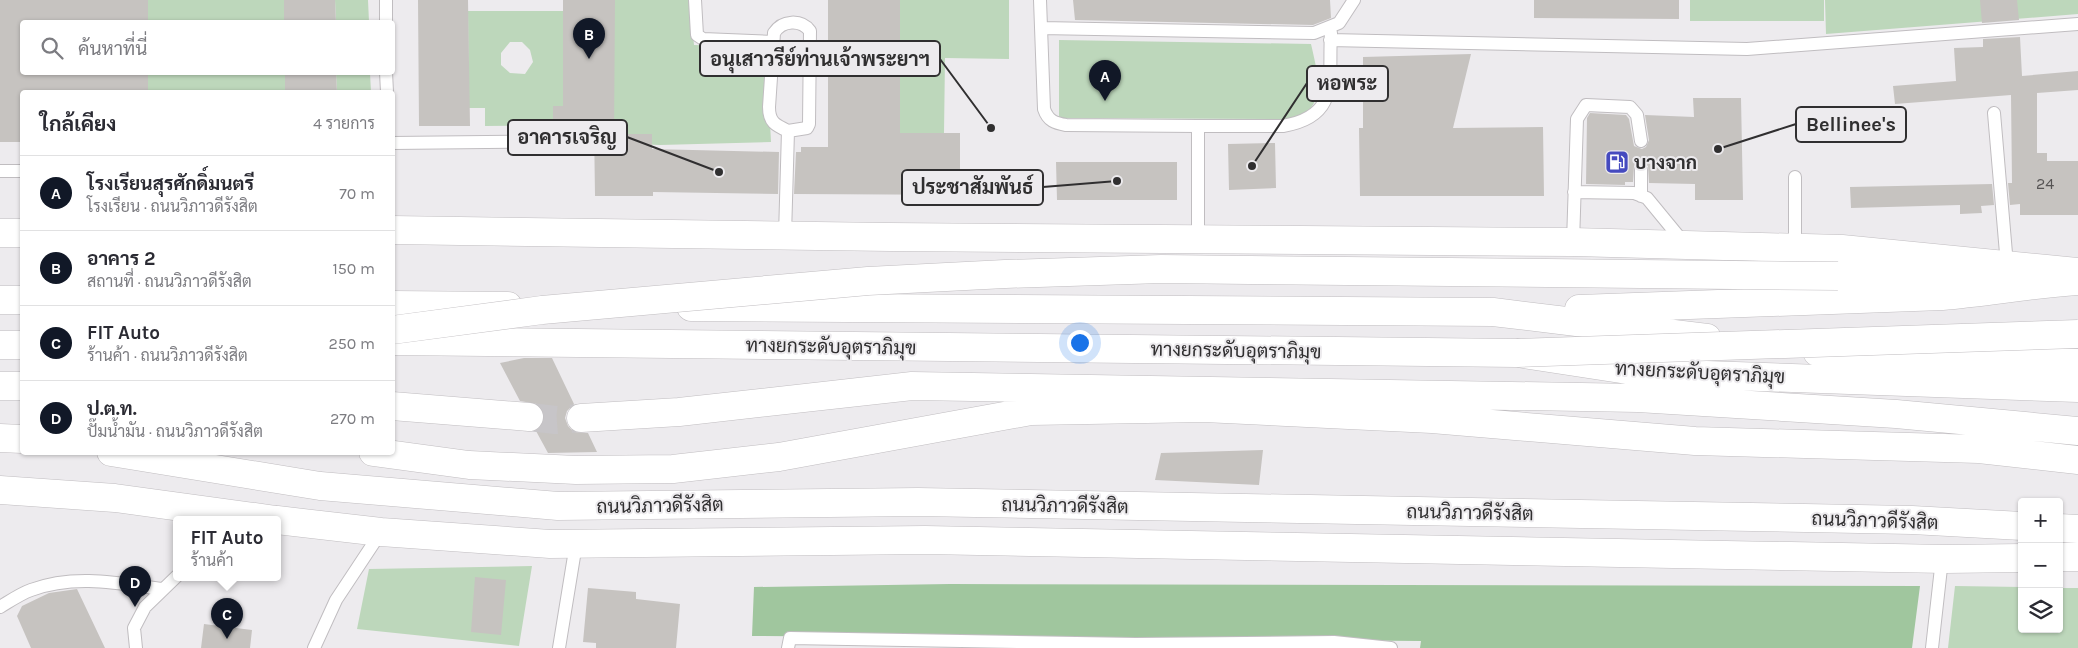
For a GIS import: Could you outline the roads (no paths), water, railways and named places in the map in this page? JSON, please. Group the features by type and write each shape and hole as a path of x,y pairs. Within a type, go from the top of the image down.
{"main road":[{"path":"395,230 1573,242 1842,248 2078,272"},
{"path":"0,233 20,233"},
{"path":"395,330 542,310 868,280 1015,273 1171,269 1838,276 2035,284"},
{"path":"395,305 1493,312 1942,296 2035,284 2078,281"},
{"path":"0,300 20,300"},
{"path":"1493,312 1844,355 2078,363"},
{"path":"1517,354 2078,334"},
{"name":"ทางยกระดับอุตราภิมุข","path":"395,341 1517,354 1647,373 2078,388"},
{"path":"0,345 20,344"},
{"name":"ทางยกระดับอุตราภิมุข","path":"581,418 679,412 912,386 1638,398 1896,414 2078,431"},
{"path":"395,406 529,418"},
{"path":"395,455 469,465 576,470 673,469 778,457 1031,411 1204,408 1432,419 1695,441 1979,449 2078,460"},
{"path":"0,438 20,439"},
{"name":"ถนนวิภาวดีรังสิต","path":"129,455 320,486 558,506 928,502 1912,520 2018,526"},
{"name":"ถนนวิภาวดีรังสิต","path":"0,490 115,498 247,516"},
{"name":"ถนนวิภาวดีรังสิต","path":"281,521 381,532 550,544 924,540 2018,558"},
{"path":"2063,528 2078,529"},
{"path":"2063,557 2078,557"}],"lane":[{"path":"386,0 386,20"},
{"path":"694,0 697,35 703,39 773,42"},
{"path":"1040,0 1044,110 1047,117 1054,122 1066,125 1283,126 1293,124 1320,111 1329,96 1331,26"},
{"path":"1041,28 1314,33 1339,23 1354,0"},
{"path":"785,24 802,24 810,31 809,124 807,128 788,131 773,124 769,116 773,42 776,29 785,24"},
{"path":"1330,40 1747,49 2078,24"},
{"path":"386,75 386,90"},
{"path":"1573,242 1576,119 1586,105 1630,107 1637,115 1641,141"},
{"path":"1994,113 2007,265"},
{"path":"1198,126 1198,238"},
{"path":"785,235 788,131"},
{"path":"395,143 585,141"},
{"path":"1641,170 1641,196"},
{"path":"0,171 20,171"},
{"path":"1795,177 1795,247"},
{"path":"1574,192 1634,193 1646,198 1686,245"},
{"name":"ถนนวิภาวดีรังสิต","path":"0,502 35,492"},
{"path":"281,528 305,524"},
{"path":"314,648 336,600 381,532"},
{"path":"560,648 576,544"},
{"path":"1932,648 1942,558"},
{"path":"136,648 134,628 145,607 173,579"},
{"path":"0,607 31,590 64,581 102,580 162,589"},
{"path":"788,648 790,638 1136,644 1334,642 1391,648"}],"tunnel":[{"path":"529,417 556,420 581,418"}],"place":[{"name":"อาคาร 2","path":"589,59"},
{"name":"โรงเรียนสุรศักดิ์มนตรี","path":"1105,101"},
{"name":"อนุเสาวรีย์ท่านเจ้าพระยาฯ","path":"991,128"},
{"name":"Bellinee's","path":"1718,149"},
{"name":"บางจาก","path":"1617,162"},
{"name":"หอพระ","path":"1252,166"},
{"name":"อาคารเจริญ","path":"719,172"},
{"name":"ประชาสัมพันธ์","path":"1117,181"},
{"name":"ป.ต.ท.","path":"135,607"},
{"name":"FIT Auto","path":"227,639"}]}
